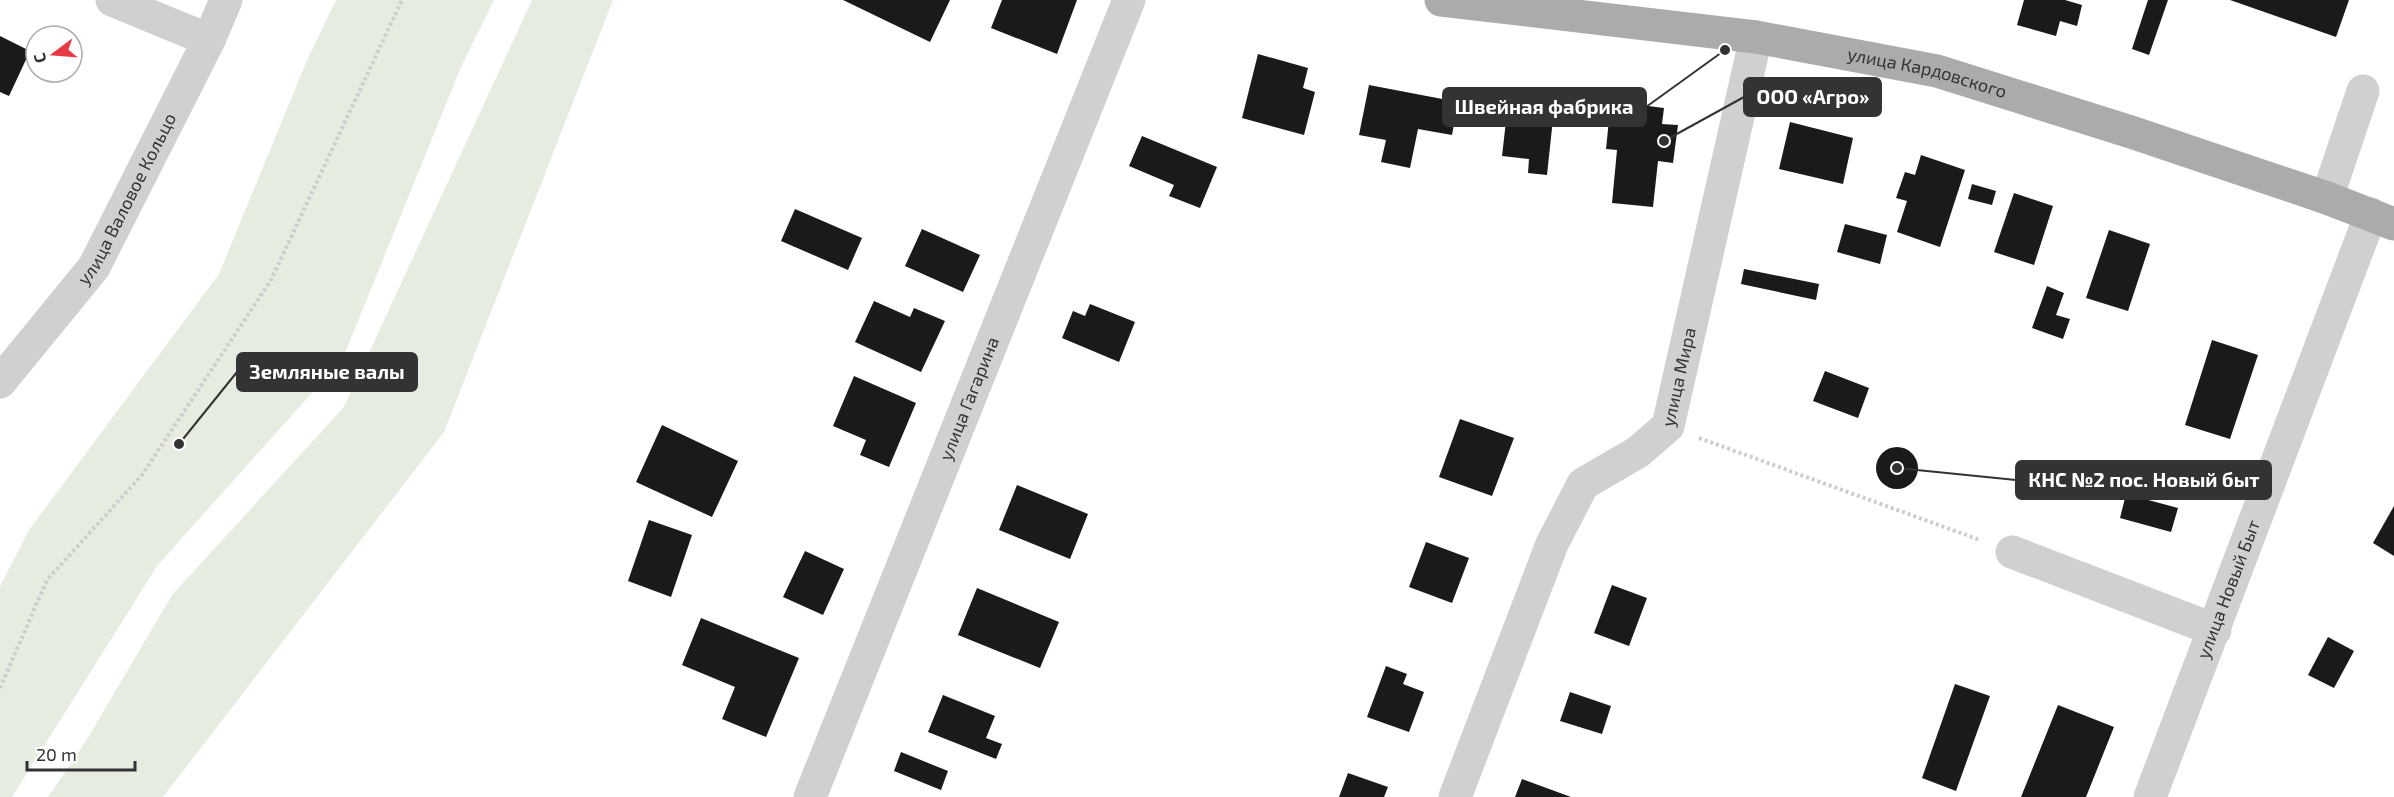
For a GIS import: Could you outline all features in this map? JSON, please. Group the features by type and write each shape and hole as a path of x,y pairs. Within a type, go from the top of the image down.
{"main road":[{"name":"улица Кардовского","path":"1441,0 1756,37 1937,71 2134,133 2327,198 2382,219"}],"street":[{"path":"112,0 209,40"},
{"name":"улица Валовое Кольцо","path":"0,382 94,267 209,40 226,0"},
{"name":"улица Гагарина","path":"810,797 1129,0"},
{"name":"улица Мира","path":"1455,797 1552,544 1583,484 1638,452 1668,426 1756,37"},
{"path":"2327,198 2363,91"},
{"name":"улица Новый Быт","path":"2150,797 2215,630 2382,219"},
{"path":"2012,552 2215,630"}],"path":[{"path":"0,688 47,580 142,475 271,280 402,0"},
{"path":"1668,426 2012,552"}],"shaded area":[{"path":"336,0 494,0 461,67 343,358 157,566 12,797 0,797 0,586 29,530 219,274 308,58"},
{"path":"532,0 613,0 444,432 163,797 48,797 86,741 172,595 344,407"}],"building":[{"path":"843,0 950,0 930,42"},
{"path":"1002,0 1077,0 1057,54 991,28"},
{"path":"2024,0 2065,0 2082,5 2077,26 2060,21 2056,36 2017,25"},
{"path":"2148,0 2168,0 2149,55 2132,49"},
{"path":"2230,0 2349,0 2336,37"},
{"path":"0,36 24,48 24,64 9,96 0,92"},
{"path":"1258,54 1308,68 1303,88 1315,92 1304,135 1242,118"},
{"path":"1369,85 1458,102 1452,135 1418,129 1410,168 1381,162 1386,140 1359,135"},
{"path":"1509,95 1555,100 1547,175 1528,173 1529,159 1502,156"},
{"path":"1640,105 1664,108 1662,124 1678,125 1673,163 1658,161 1653,207 1612,203 1617,150 1606,149 1610,110 1639,114"},
{"path":"1790,122 1853,138 1843,184 1779,169"},
{"path":"1142,136 1217,167 1200,208 1169,196 1174,185 1129,166"},
{"path":"1921,155 1965,170 1940,247 1897,232 1907,201 1896,198 1905,172 1915,175"},
{"path":"1972,184 1996,191 1992,205 1968,199"},
{"path":"2014,193 2053,206 2034,265 1994,252"},
{"path":"795,209 862,238 848,270 781,241"},
{"path":"1845,224 1887,235 1880,264 1837,252"},
{"path":"922,229 980,255 963,292 905,266"},
{"path":"2109,230 2150,244 2128,311 2086,298"},
{"path":"1744,269 1819,284 1816,300 1741,284"},
{"path":"2047,286 2064,293 2056,315 2070,319 2063,339 2032,328"},
{"path":"874,301 910,317 914,308 945,321 921,372 855,342"},
{"path":"1090,304 1135,322 1119,362 1062,338 1073,311 1085,316"},
{"path":"2212,340 2258,355 2230,439 2185,425"},
{"path":"1825,371 1869,388 1858,418 1813,401"},
{"path":"854,376 916,403 889,467 860,455 866,440 833,426"},
{"path":"1460,419 1514,438 1492,496 1439,477"},
{"path":"662,425 738,461 712,517 636,482"},
{"path":"1897,447 1912,453 1918,468 1912,483 1897,489 1882,483 1876,468 1882,453"},
{"path":"1017,485 1088,514 1070,559 999,530"},
{"path":"2126,494 2178,508 2171,532 2120,518"},
{"path":"2394,506 2394,556 2373,543"},
{"path":"649,520 692,535 671,597 628,581"},
{"path":"1426,542 1469,558 1452,603 1409,587"},
{"path":"805,551 844,569 823,615 783,597"},
{"path":"1612,585 1647,598 1629,646 1594,633"},
{"path":"977,588 1059,622 1040,668 958,635"},
{"path":"701,618 799,658 766,737 722,719 735,687 682,665"},
{"path":"2328,637 2354,651 2334,688 2308,675"},
{"path":"1386,666 1407,674 1403,684 1424,692 1409,732 1367,717"},
{"path":"1955,684 1990,696 1956,791 1922,778"},
{"path":"1570,692 1611,706 1602,734 1560,721"},
{"path":"943,695 995,716 986,738 1002,744 996,759 928,732"},
{"path":"2058,705 2114,727 2086,797 2021,797"},
{"path":"901,752 948,771 941,790 894,771"},
{"path":"1348,773 1388,787 1384,797 1339,797"},
{"path":"1522,779 1571,797 1515,797"}],"place":[{"name":"Швейная фабрика","path":"1725,50"},
{"name":"ООО «Агро»","path":"1664,141"},
{"name":"Земляные валы","path":"179,444"},
{"name":"КНС №2 пос. Новый быт","path":"1897,468"}]}
